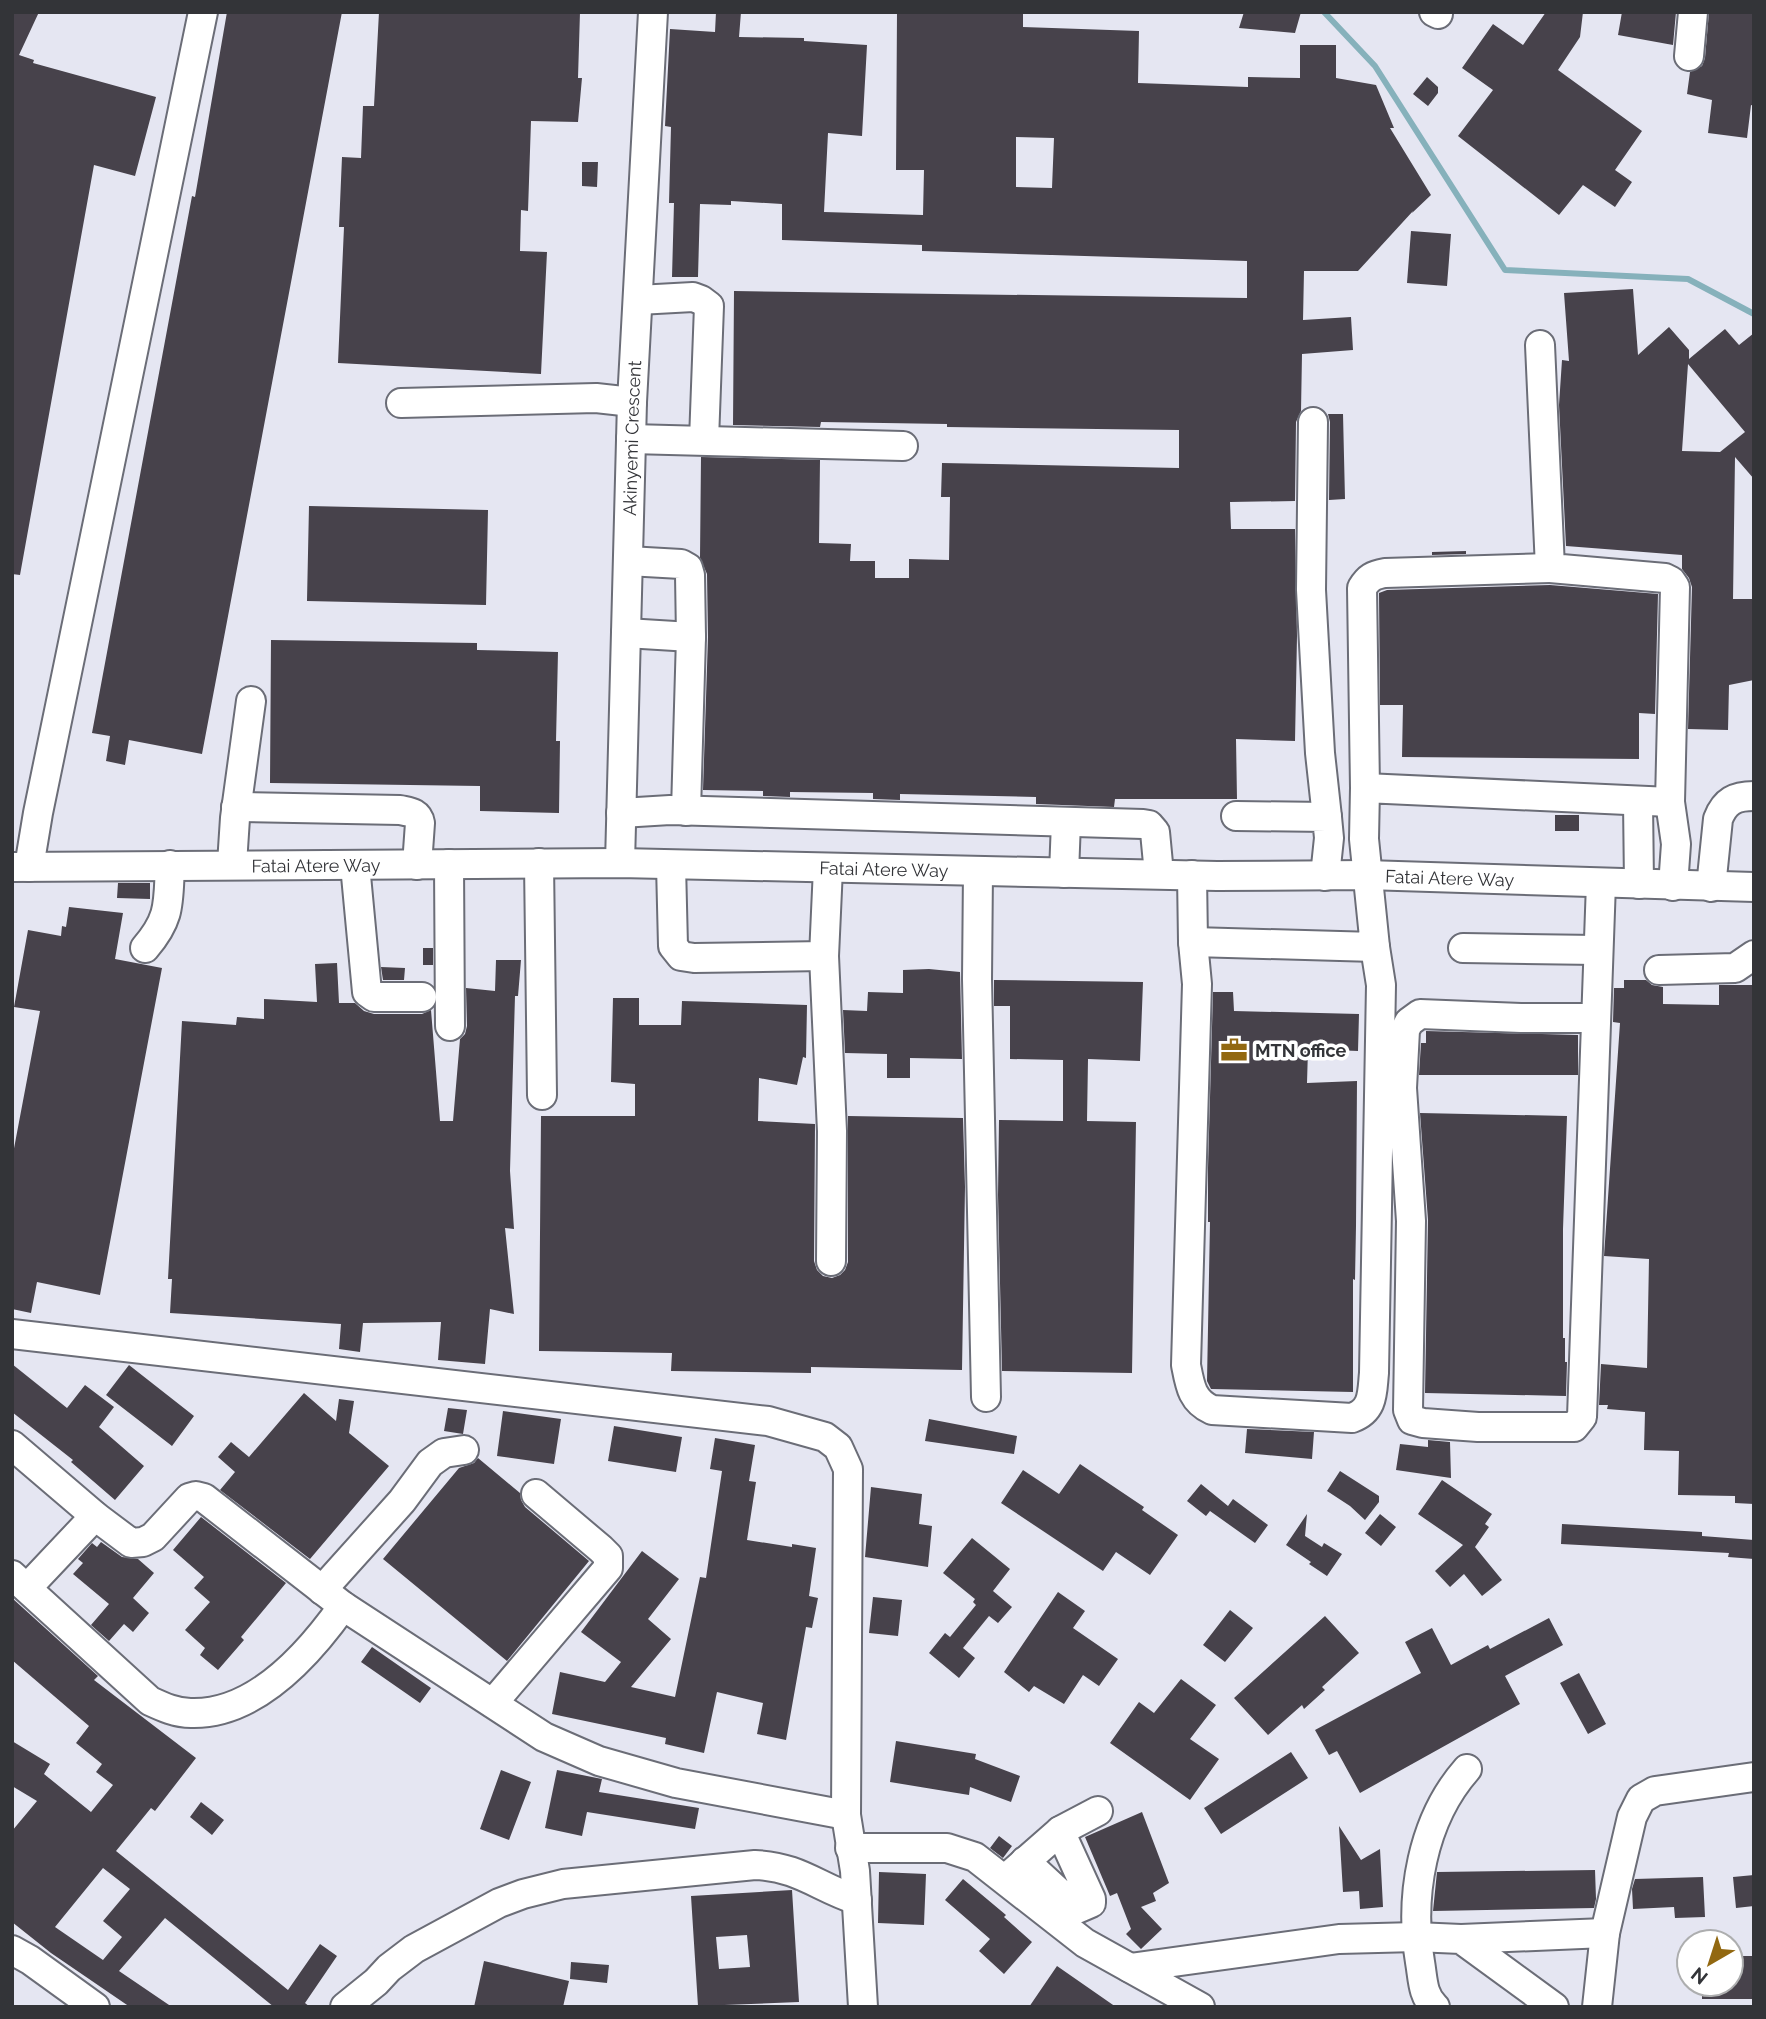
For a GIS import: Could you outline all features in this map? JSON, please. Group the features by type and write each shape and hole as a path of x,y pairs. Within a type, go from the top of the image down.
{"street":[{"path":"21,867 38,813 203,12"},
{"name":"Akinyemi Crescent","path":"620,863 632,402 653,12"},
{"path":"1689,56 1693,12"},
{"path":"638,300 693,297 709,306 704,440"},
{"path":"1540,345 1550,568"},
{"path":"401,403 596,398 632,402"},
{"path":"1313,422 1311,590 1320,753 1329,838 1325,876"},
{"path":"631,439 903,446"},
{"path":"628,561 673,562 688,568 691,637 686,811"},
{"path":"1192,875 1197,984 1186,1365 1190,1387 1195,1399 1212,1410 1352,1418 1363,1413 1369,1406 1374,1373 1381,985 1366,875 1364,839 1362,588 1366,581 1385,573 1550,568 1665,578 1673,583 1670,802 1676,844 1673,886"},
{"path":"626,633 691,637"},
{"path":"232,864 236,807 251,701"},
{"path":"1365,788 1670,802"},
{"path":"1711,887 1718,819 1722,809 1734,798 1754,796"},
{"path":"1638,802 1639,884"},
{"path":"236,807 400,810 414,813 419,817 420,823 417,865"},
{"path":"621,813 686,811 1149,825 1155,832 1158,874"},
{"path":"1236,816 1327,817"},
{"path":"1064,873 1066,822"},
{"path":"539,863 542,1095"},
{"name":"Fatai Atere Way","path":"21,867 620,863 1064,873 1366,875 1711,887 1752,895"},
{"path":"449,864 450,1026"},
{"path":"145,948 161,928 167,914 170,865"},
{"path":"355,865 367,992 374,997 422,997"},
{"path":"671,865 673,946 681,956 824,956"},
{"path":"828,868 824,956 832,1131 831,1261"},
{"path":"978,871 977,979 986,1397"},
{"path":"1596,1017 1521,1018 1420,1014 1409,1022 1405,1030 1402,1088 1411,1221 1408,1410 1412,1420 1478,1427 1574,1427 1581,1417 1596,1017 1597,950 1601,883"},
{"path":"1193,942 1375,947"},
{"path":"1463,947 1597,950"},
{"path":"1659,970 1735,968 1754,955"},
{"path":"12,1334 768,1421 825,1437 838,1447 848,1469 846,1815 855,1871 863,2007"},
{"path":"12,1445 131,1543 143,1542 163,1527 189,1498 204,1498 332,1598 544,1737 599,1761 676,1783 846,1815"},
{"path":"95,1516 20,1581 150,1701 171,1710 192,1714 232,1706 257,1694 291,1666 328,1627 332,1598 430,1463 444,1452 464,1450"},
{"path":"493,1703 608,1568 608,1556 536,1494"},
{"path":"1435,2007 1423,1992 1416,1937 1418,1887 1429,1837 1456,1782 1467,1769"},
{"path":"1597,2007 1605,1933 1632,1817 1641,1799 1655,1791 1754,1777"},
{"path":"1004,1881 1059,1831 1098,1811"},
{"path":"1025,1861 1077,1909 1091,1903 1059,1831"},
{"path":"850,1848 947,1848 975,1857 1085,1942 1200,2007"},
{"path":"345,2007 388,1968 414,1949 499,1903 563,1884 755,1865 776,1866 796,1872 857,1900"},
{"path":"1130,1968 1339,1939 1416,1937 1461,1940 1605,1933"},
{"path":"1461,1940 1555,2007"},
{"path":"12,1950 95,2007"}],"building":[{"path":"12,12 39,12 19,55 34,60 33,63 156,97 135,176 94,165 20,575 12,574"},
{"path":"227,12 342,12 202,754 129,740 125,765 106,761 110,736 92,733 192,196 195,197"},
{"path":"379,12 580,12 578,78 582,78 578,122 531,121 528,211 521,210 520,251 547,252 541,374 338,363 344,227 339,227 342,157 361,158 363,106 374,106"},
{"path":"716,12 741,12 739,37 804,38 804,41 867,45 862,136 828,133 824,212 923,215 924,170 896,170 897,12 1023,12 1023,27 1139,31 1138,83 1248,87 1248,77 1300,78 1300,45 1336,45 1336,78 1376,85 1394,128 1390,128 1431,195 1358,271 1304,271 1303,320 1351,317 1353,350 1302,354 1301,411 1296,422 1295,501 1230,502 1231,529 1295,529 1295,741 1236,739 1237,799 1115,799 1114,807 1036,804 1036,797 900,794 900,800 873,799 873,793 790,792 790,797 763,796 763,791 703,790 708,637 707,574 700,558 701,457 820,460 819,543 851,544 850,561 875,561 875,578 909,578 909,559 949,560 950,497 941,497 942,463 1179,468 1179,430 947,427 947,424 821,422 820,427 733,425 734,291 1247,298 1247,261 922,251 922,245 782,240 782,204 731,201 731,205 700,204 698,277 672,277 674,203 669,203 671,127 665,126 670,29 715,32","holes":["1016,137 1054,138 1052,188 1016,187"]},
{"path":"1244,12 1301,12 1295,33 1239,28"},
{"path":"1546,12 1583,12 1580,37 1558,70 1642,131 1615,170 1632,182 1615,207 1583,185 1559,215 1458,136 1493,90 1462,68 1493,24 1523,45"},
{"path":"1622,12 1676,12 1673,45 1618,35"},
{"path":"1709,12 1754,12 1754,106 1751,105 1747,138 1708,133 1712,100 1687,94 1690,72 1702,66 1705,58"},
{"path":"1427,77 1438,87 1438,93 1428,106 1413,94"},
{"path":"582,162 598,162 597,187 582,186"},
{"path":"1411,231 1451,234 1447,286 1407,283"},
{"path":"1633,289 1638,355 1669,327 1689,350 1689,359 1725,329 1739,345 1754,333 1754,479 1735,457 1733,599 1754,599 1754,680 1729,685 1728,730 1688,729 1692,587 1682,569 1682,555 1566,546 1559,405 1562,360 1569,361 1564,293","holes":["1688,364 1745,432 1720,452 1682,451"]},
{"path":"1328,414 1343,414 1345,499 1329,500"},
{"path":"309,506 488,510 486,605 307,601"},
{"path":"1466,551 1466,554 1432,555 1432,552"},
{"path":"1550,585 1658,594 1655,714 1639,713 1639,759 1402,757 1403,705 1380,705 1379,593 1387,590"},
{"path":"271,640 477,643 477,650 558,652 556,741 560,741 559,813 480,811 480,786 270,783"},
{"path":"1555,815 1579,815 1579,831 1555,831"},
{"path":"118,883 150,883 150,899 117,898"},
{"path":"69,907 123,913 115,959 162,968 100,1295 37,1282 31,1313 12,1309 12,1159 40,1011 14,1007 28,930 61,936 62,926 66,927"},
{"path":"423,948 433,948 433,965 423,965"},
{"path":"496,960 521,960 518,996 515,996 510,1171 514,1229 505,1228 514,1314 490,1309 485,1364 438,1360 441,1322 363,1323 360,1352 339,1349 341,1324 170,1313 172,1279 168,1279 182,1021 236,1025 237,1017 264,1019 264,999 317,1002 315,964 337,963 339,1003 355,1003 364,1011 374,1014 422,1014 431,1010 440,1121 453,1121 460,1039 467,1026 466,988 495,991"},
{"path":"381,967 405,968 404,980 383,980"},
{"path":"903,970 960,972 962,1059 910,1058 910,1078 887,1078 887,1054 845,1053 843,1010 867,1011 868,992 903,993"},
{"path":"994,980 1143,982 1140,1061 1088,1059 1087,1121 1136,1122 1132,1373 1002,1371 999,1120 1063,1121 1063,1060 1010,1059 1010,1006 994,1006"},
{"path":"1624,980 1646,980 1652,985 1663,987 1663,1004 1719,1005 1719,985 1754,985 1754,1504 1735,1503 1735,1496 1678,1495 1679,1451 1644,1450 1645,1412 1607,1409 1608,1405 1599,1405 1601,1364 1647,1368 1649,1259 1604,1256 1620,1023 1613,1022 1614,988 1624,988"},
{"path":"1213,992 1233,992 1234,1011 1359,1014 1358,1051 1308,1049 1307,1083 1357,1081 1353,1392 1211,1389 1207,1381 1210,1222 1208,1168"},
{"path":"613,998 639,998 639,1025 681,1025 682,1001 807,1005 806,1058 803,1057 797,1085 759,1078 758,1121 815,1124 814,1261 823,1276 832,1278 840,1275 848,1262 848,1116 963,1118 965,1187 962,1370 811,1367 811,1373 671,1371 672,1353 539,1351 541,1116 635,1116 635,1084 611,1082"},
{"path":"1426,1031 1578,1035 1578,1075 1419,1075 1421,1043 1426,1043"},
{"path":"1420,1113 1567,1116 1563,1229 1566,1396 1425,1393 1428,1220"},
{"path":"12,1364 67,1408 85,1385 114,1407 99,1427 144,1466 115,1500 71,1462 73,1460 12,1412"},
{"path":"129,1365 194,1416 172,1446 106,1395"},
{"path":"304,1393 336,1421 339,1399 354,1401 349,1433 389,1466 310,1559 220,1490 235,1472 218,1457 231,1442 249,1457"},
{"path":"448,1408 467,1410 463,1434 444,1431"},
{"path":"503,1411 561,1419 554,1464 497,1456"},
{"path":"929,1419 1017,1436 1014,1454 925,1441"},
{"path":"614,1426 682,1437 676,1472 608,1461"},
{"path":"1247,1429 1314,1432 1312,1459 1245,1453"},
{"path":"715,1438 755,1445 749,1481 756,1482 747,1540 816,1548 809,1596 818,1598 812,1628 806,1627 786,1740 757,1734 763,1703 717,1692 704,1753 665,1744 666,1738 552,1714 560,1672 605,1682 621,1662 581,1632 642,1551 679,1579 648,1619 671,1639 631,1687 675,1697 700,1577 706,1578 722,1471 710,1469"},
{"path":"1428,1440 1450,1442 1451,1478 1396,1470 1400,1444 1428,1447"},
{"path":"478,1458 520,1493 525,1507 589,1561 507,1661 383,1559 459,1468 474,1463"},
{"path":"1080,1464 1144,1507 1142,1510 1178,1535 1150,1575 1116,1552 1103,1571 1001,1503 1023,1470 1059,1494"},
{"path":"1340,1471 1379,1496 1379,1502 1365,1520 1327,1491"},
{"path":"1442,1480 1492,1514 1485,1524 1489,1527 1475,1547 1502,1580 1482,1596 1464,1574 1450,1587 1435,1571 1463,1545 1418,1514"},
{"path":"1201,1484 1228,1506 1233,1499 1268,1525 1255,1543 1210,1511 1206,1516 1187,1501"},
{"path":"871,1487 922,1494 919,1524 932,1526 928,1567 865,1557"},
{"path":"1307,1514 1305,1536 1322,1547 1324,1543 1342,1554 1327,1576 1286,1545"},
{"path":"1380,1514 1396,1527 1381,1546 1365,1533"},
{"path":"201,1517 286,1583 241,1637 244,1640 218,1670 200,1655 205,1648 185,1630 210,1602 194,1588 204,1577 173,1550"},
{"path":"1562,1524 1702,1532 1702,1536 1754,1540 1754,1559 1728,1557 1729,1553 1561,1544"},
{"path":"972,1538 1010,1569 993,1591 1012,1607 998,1623 989,1616 963,1648 975,1658 959,1678 929,1653 945,1633 950,1637 976,1605 973,1602 975,1599 943,1573"},
{"path":"101,1542 122,1557 138,1559 154,1573 133,1598 149,1613 133,1632 124,1624 109,1641 91,1625 109,1604 73,1574 83,1563 78,1559 92,1543 97,1547"},
{"path":"1058,1592 1085,1611 1073,1628 1118,1659 1099,1686 1083,1675 1064,1704 1034,1686 1029,1692 1004,1672"},
{"path":"873,1597 902,1600 898,1636 869,1633"},
{"path":"12,1598 98,1676 94,1680 196,1758 155,1811 151,1808 116,1851 288,1990 320,1944 337,1956 305,2003 310,2007 274,2007 165,1918 119,1971 172,2007 130,2007 51,1953 12,1922 12,1831 37,1801 12,1786 12,1741 50,1764 44,1774 91,1812 113,1785 96,1772 102,1764 76,1743 89,1726 12,1660","holes":["103,1868 130,1889 103,1921 122,1937 103,1960 55,1927"]},
{"path":"1230,1610 1253,1628 1225,1662 1203,1645"},
{"path":"1325,1616 1359,1653 1322,1687 1325,1690 1304,1709 1302,1705 1268,1735 1234,1698"},
{"path":"1549,1618 1563,1645 1505,1676 1520,1704 1360,1793 1337,1751 1329,1755 1315,1730 1421,1673 1405,1642 1432,1628 1451,1665 1488,1645 1490,1649"},
{"path":"372,1647 431,1688 420,1703 361,1662"},
{"path":"1579,1673 1606,1724 1588,1734 1560,1683"},
{"path":"1181,1679 1216,1705 1190,1739 1219,1759 1190,1800 1110,1743 1139,1702 1154,1713"},
{"path":"896,1741 976,1754 975,1759 1020,1776 1011,1802 970,1787 969,1795 890,1782"},
{"path":"1291,1752 1308,1778 1221,1834 1204,1808"},
{"path":"501,1770 531,1782 509,1840 480,1829"},
{"path":"557,1770 602,1779 599,1792 699,1808 695,1829 587,1812 582,1836 545,1828"},
{"path":"201,1802 224,1820 212,1835 190,1817"},
{"path":"1142,1812 1169,1883 1153,1893 1156,1901 1141,1907 1162,1929 1141,1949 1126,1934 1131,1929 1117,1893 1110,1896 1085,1837"},
{"path":"1339,1826 1361,1860 1380,1849 1383,1907 1360,1909 1359,1891 1343,1892"},
{"path":"999,1836 1012,1846 1003,1858 990,1848"},
{"path":"1595,1870 1594,1908 1433,1911 1437,1872"},
{"path":"879,1872 926,1874 924,1925 878,1923"},
{"path":"1754,1875 1754,1906 1736,1908 1733,1877"},
{"path":"1703,1877 1705,1917 1675,1918 1674,1907 1633,1909 1632,1889 1635,1879"},
{"path":"963,1879 1006,1915 1004,1917 1032,1942 1004,1974 979,1951 990,1939 945,1900"},
{"path":"792,1890 799,2002 698,2006 691,1896","holes":["747,1935 750,1967 719,1969 716,1937"]},
{"path":"1745,1956 1754,1956 1754,1999 1702,1999 1745,1998"},
{"path":"484,1961 569,1981 563,2007 474,2007"},
{"path":"571,1962 609,1965 607,1983 570,1979"},
{"path":"1057,1966 1116,2007 1029,2007"}],"waterway":[{"path":"1324,12 1375,66 1505,270 1688,279 1754,314"}],"place":[{"name":"MTN office","path":"1234,1050"}]}
